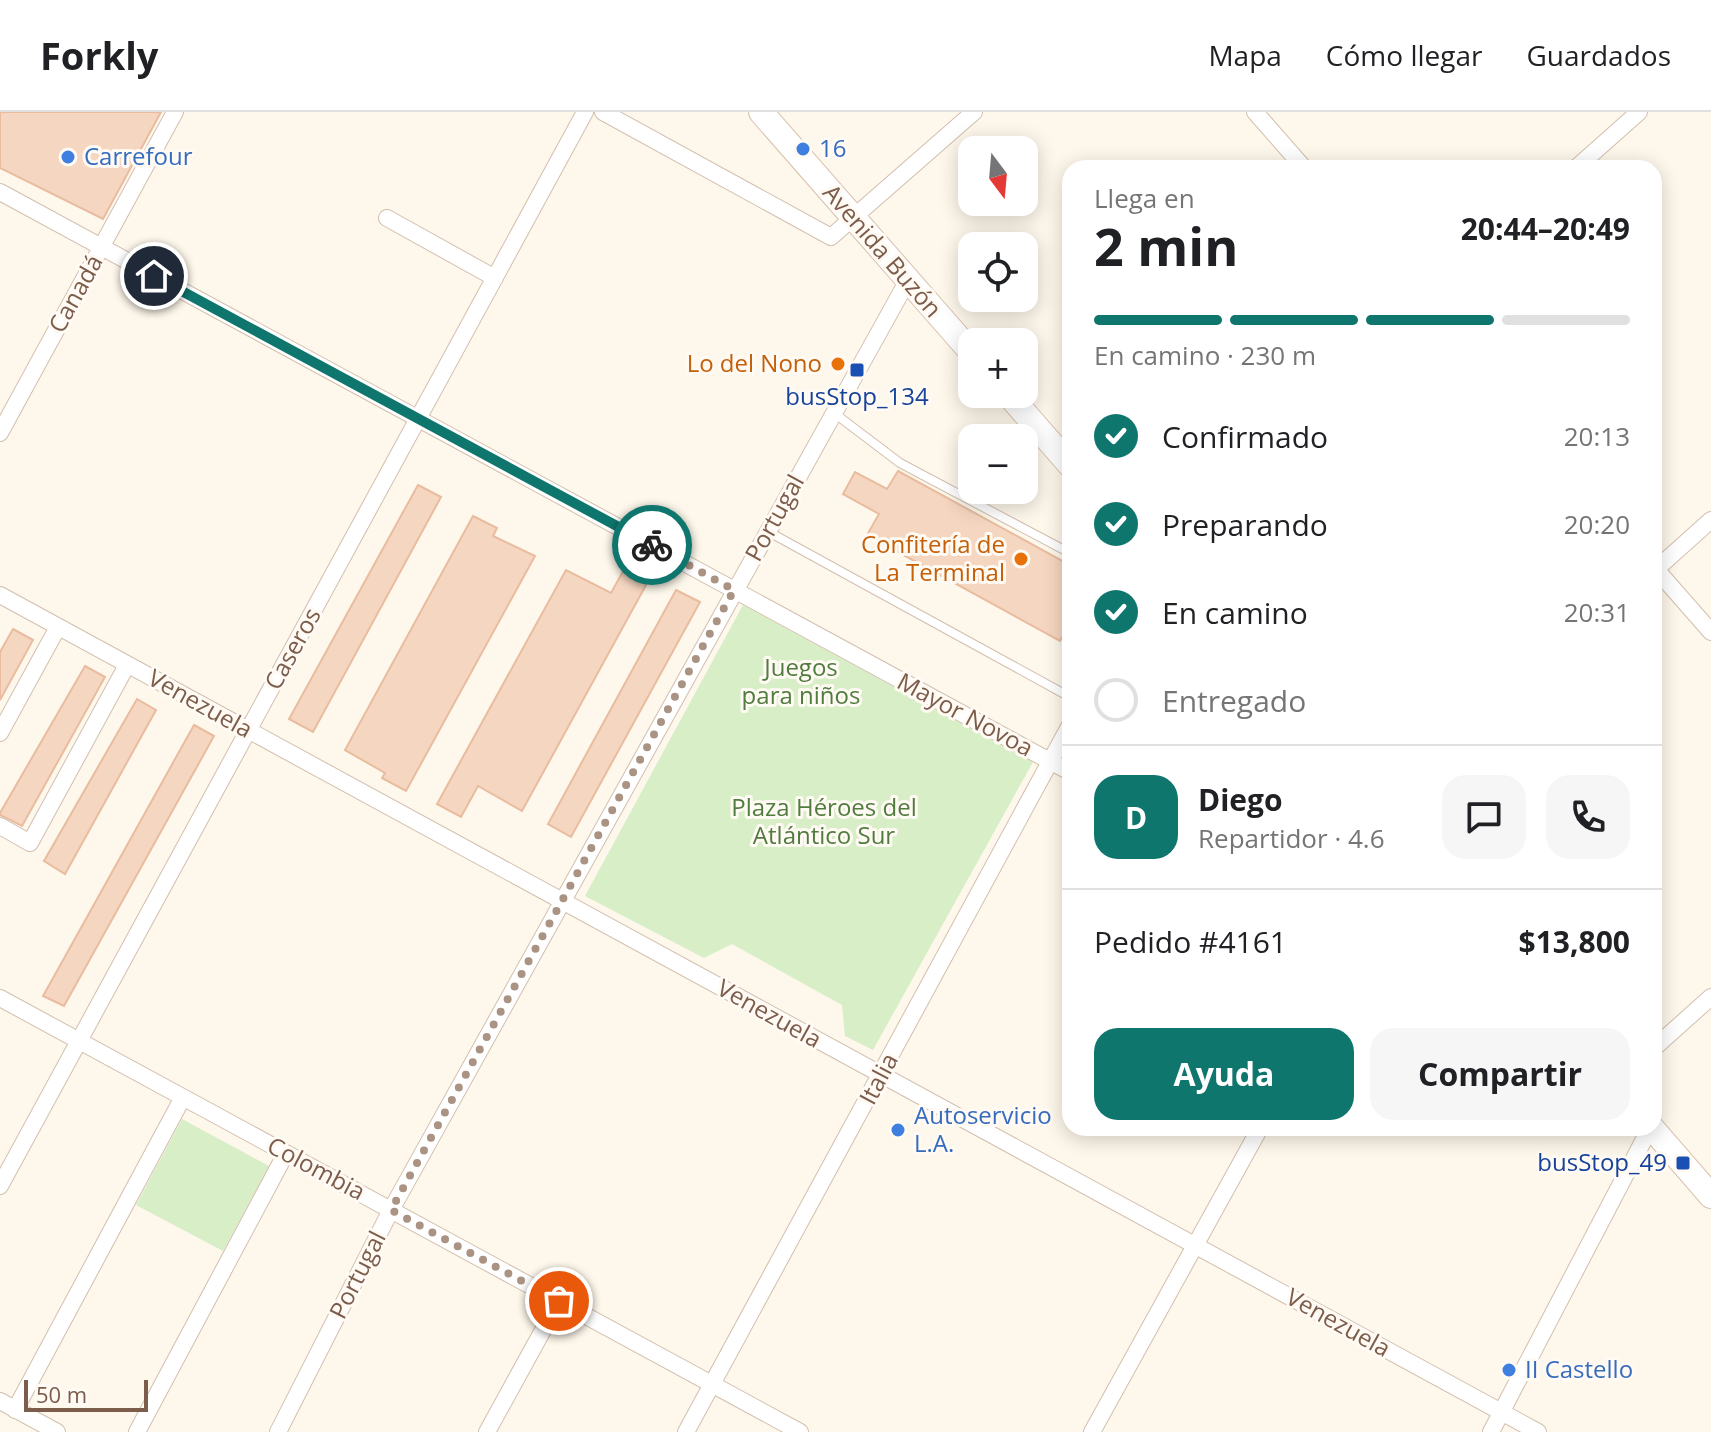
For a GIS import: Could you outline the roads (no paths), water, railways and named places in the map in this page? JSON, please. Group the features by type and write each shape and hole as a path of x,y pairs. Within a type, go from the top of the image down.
{"main road":[{"name":"Avenida Buzón","path":"761,112 958,337"},
{"path":"1020,408 1062,456"},
{"path":"1658,1136 1711,1196"}],"street":[{"name":"Canadá","path":"0,433 175,112"},
{"name":"Caseros","path":"0,1186 585,112"},
{"path":"603,112 831,237 974,112"},
{"path":"1255,112 1297,160"},
{"path":"1585,160 1639,112"},
{"name":"Mayor Novoa","path":"0,192 1062,767"},
{"path":"387,218 495,278"},
{"name":"Portugal","path":"278,1432 391,1210 908,280"},
{"path":"1662,563 1711,520"},
{"path":"1662,577 1711,632"},
{"name":"Venezuela","path":"0,595 1538,1432"},
{"path":"0,733 58,627"},
{"path":"0,826 30,843 127,665"},
{"name":"Italia","path":"686,1432 1062,740"},
{"path":"1662,1041 1711,997"},
{"name":"Colombia","path":"0,998 800,1432"},
{"path":"15,1410 182,1099"},
{"path":"1092,1432 1256,1136"},
{"path":"1491,1432 1647,1136"},
{"path":"137,1432 286,1153"},
{"path":"487,1432 559,1301"},
{"path":"0,1401 57,1432"}],"lane":[{"path":"833,413 900,463 1062,549"},
{"path":"767,531 1062,693"}],"place":[{"name":"16","path":"803,149"},
{"name":"Carrefour","path":"68,157"},
{"name":"Lo del Nono","path":"838,364"},
{"name":"busStop_134","path":"857,370"},
{"name":"Confitería de La Terminal","path":"1021,559"},
{"name":"Autoservicio L.A.","path":"898,1130"},
{"name":"busStop_49","path":"1683,1163"},
{"name":"II Castello","path":"1509,1370"}],"park label":[{"name":"Juegos para niños","path":"801,682"},
{"name":"Plaza Héroes del Atlántico Sur","path":"824,822"}]}
